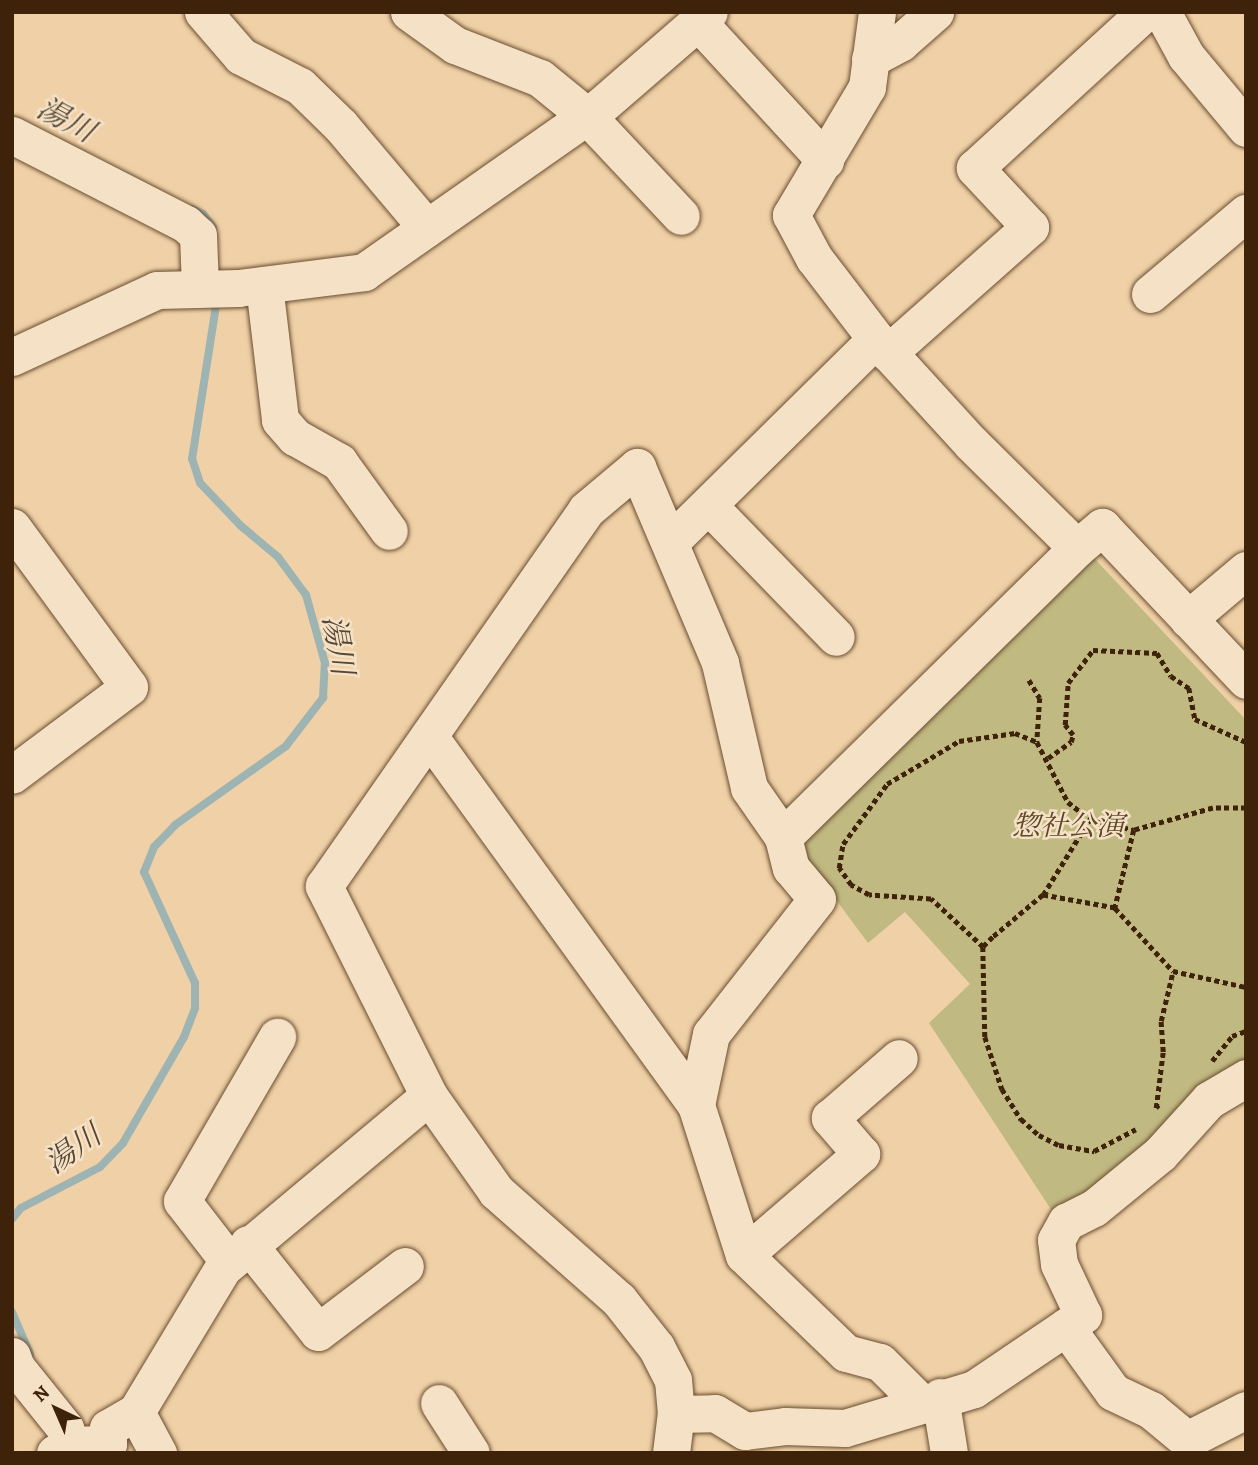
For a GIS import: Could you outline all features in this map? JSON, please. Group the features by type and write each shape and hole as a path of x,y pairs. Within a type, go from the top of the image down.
{"street":[{"path":"203,12 241,56 308,94 341,126 427,228"},
{"path":"409,12 455,45 540,78 587,116 681,216"},
{"path":"877,12 867,87 791,215 814,258 882,346 1077,548"},
{"path":"870,59 900,43 934,12"},
{"path":"670,542 882,346 1030,227 975,168 1145,12"},
{"path":"1162,12 1186,56 1239,105"},
{"path":"12,357 120,303 157,290 264,285 364,271 587,116 703,17 825,160"},
{"path":"12,135 187,224 198,235 200,286"},
{"path":"1150,294 1246,213"},
{"path":"264,285 281,420 295,437 339,462 389,531"},
{"path":"671,1453 676,1414 673,1380 656,1348 619,1300 496,1191 429,1096 324,886 586,510 637,467 720,663 749,788 783,837 791,869 817,899 711,1034 696,1105"},
{"path":"709,506 836,636"},
{"path":"12,527 129,687 12,775"},
{"path":"783,837 1077,548 1102,527 1246,680"},
{"path":"1188,619 1246,570"},
{"path":"429,736 696,1105 744,1255 846,1353 880,1362 931,1400 949,1453"},
{"path":"277,1037 182,1201 318,1332 405,1266"},
{"path":"744,1255 861,1154 830,1118 899,1058"},
{"path":"676,1414 716,1413 745,1431 785,1426 845,1428 974,1389 1083,1315 1059,1264 1056,1240 1066,1222 1094,1208 1160,1154 1209,1100 1246,1078"},
{"path":"12,1356 16,1367 65,1428 85,1448 108,1428 136,1412 238,1253 429,1096"},
{"path":"1066,1327 1113,1392 1151,1410 1191,1446 1246,1410"},
{"path":"439,1403 471,1453"},
{"path":"136,1412 158,1453"}],"path":[{"path":"1048,758 1071,742 1073,736 1065,725 1068,683 1093,650 1157,653 1171,676 1189,688 1195,719 1246,742"},
{"path":"1029,680 1040,698 1037,742"},
{"path":"1143,1121 1134,1131 1094,1150 1059,1144 1021,1119 1002,1089 985,1037 984,947 931,899 869,895 851,885 839,868 843,844 887,784 921,761 959,741 989,735 1015,733 1037,742 1048,758 1068,803 1090,819 1134,831 1213,808 1246,808"},
{"path":"984,947 1044,895 1090,819"},
{"path":"1115,908 1134,831"},
{"path":"1044,895 1115,908 1173,971 1246,987"},
{"path":"1156,1108 1163,1052 1161,1021 1173,971"},
{"path":"1208,1067 1232,1036 1246,1031"},
{"path":"1150,1115 1165,1099"}],"green space":[{"name":"惣社公演","path":"1093,557 1246,720 1246,1064 1146,1150 1056,1217 929,1023 970,984 905,912 868,943 799,850 801,832"}],"waterway":[{"name":"湯川","path":"192,209 203,214 213,227"},
{"name":"湯川","path":"12,1219 21,1208 100,1167 123,1143 184,1037 195,1008 195,983 144,872 154,847 175,825 286,746 323,698 325,663 306,595 278,557 241,526 200,483 192,459 217,299"},
{"name":"湯川","path":"12,1312 30,1354"}]}
